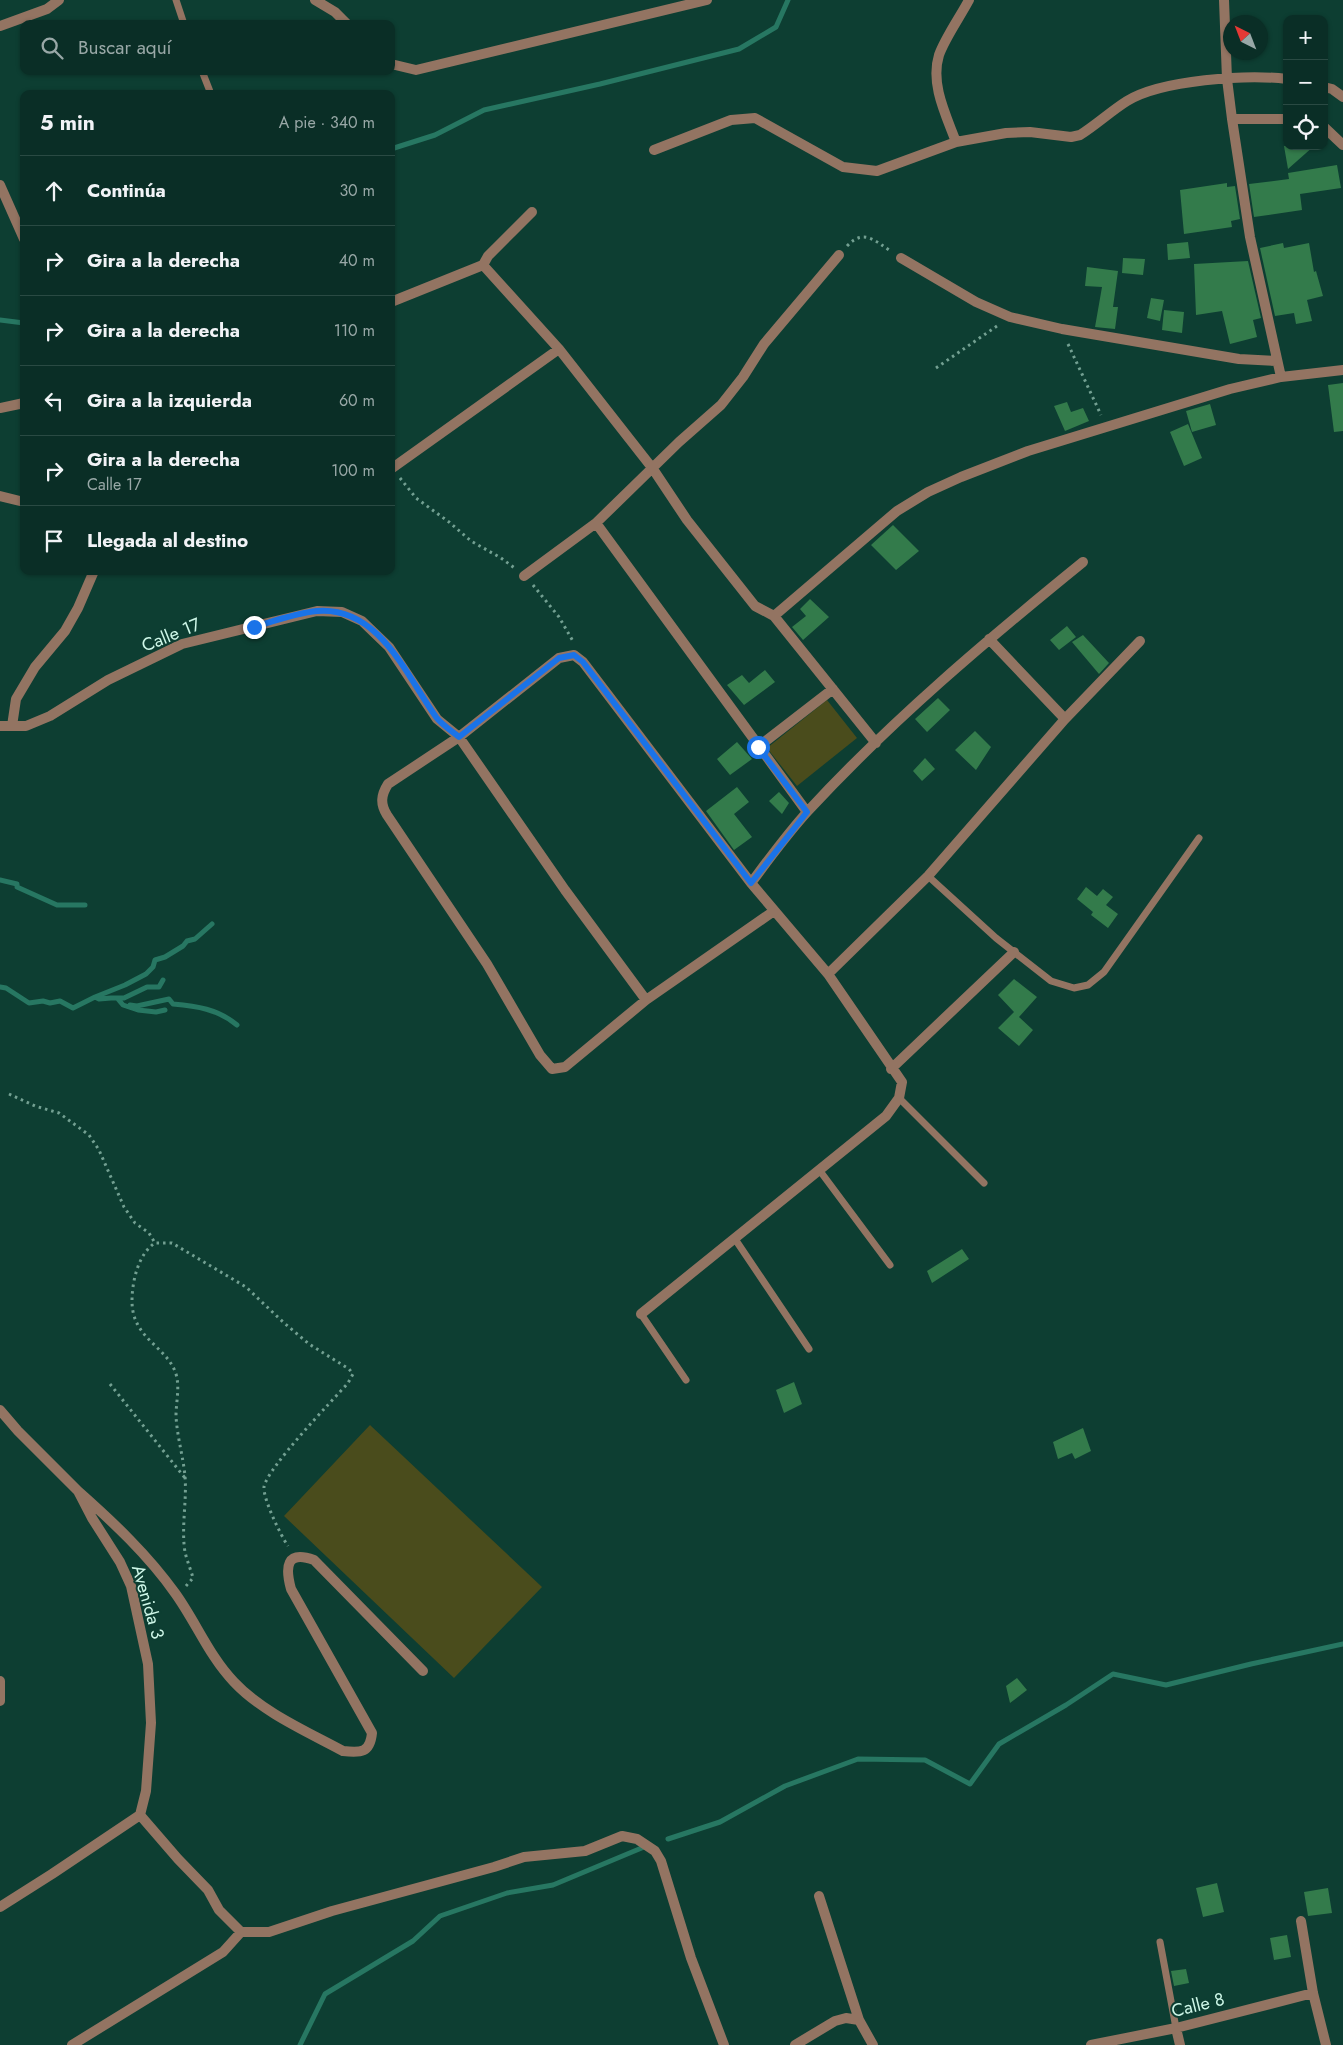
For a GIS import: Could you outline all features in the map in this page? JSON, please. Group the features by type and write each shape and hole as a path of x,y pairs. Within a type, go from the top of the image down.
{"street":[{"path":"0,26 47,9 59,0"},
{"path":"315,0 335,12 343,20"},
{"path":"395,65 416,70 706,0"},
{"path":"956,142 940,95 936,77 937,66 940,54 969,0"},
{"path":"1224,0 1227,79 1232,119 1250,237 1276,361 1281,376"},
{"path":"654,150 731,120 755,118 844,168 877,171 956,142 1006,133 1030,132 1071,137 1080,135 1128,100 1159,88 1200,81 1227,79 1283,79"},
{"path":"1328,88 1343,97"},
{"path":"1232,119 1283,119"},
{"path":"1328,131 1343,145"},
{"path":"0,185 20,230"},
{"path":"395,300 483,265 488,256 532,212"},
{"path":"524,576 596,523 721,405 743,377 764,344 839,255"},
{"path":"901,258 976,302 1010,317 1062,330 1239,358 1276,361"},
{"path":"483,265 559,349 652,469 687,520 755,606 774,616 876,743"},
{"path":"395,466 559,349"},
{"path":"774,616 897,511 928,492 1028,451 1187,401 1281,376 1343,370"},
{"path":"0,408 20,404"},
{"path":"0,496 20,501"},
{"path":"596,523 807,812"},
{"path":"751,883 807,812 876,743 989,639 1083,562"},
{"path":"12,726 16,699 35,667 65,631 78,608 92,575"},
{"name":"Calle 17","path":"0,726 26,726 50,716 108,680 182,644 317,611 342,612 362,621 389,647 437,719 459,737 646,1000"},
{"path":"989,639 1065,719"},
{"path":"828,974 928,876 1065,719 1140,642"},
{"path":"641,1314 886,1116 899,1098 902,1082 891,1069 828,974 751,883 583,662 574,655 559,658 459,737 388,784 383,795 383,809 487,964 540,1055 552,1069 565,1067 646,1000 774,911"},
{"path":"758,747 833,689"},
{"path":"891,1069 1014,952"},
{"name":"Avenida 3","path":"0,1410 18,1431 78,1491 92,1518 120,1562 131,1586 148,1664 151,1723 146,1791 140,1815"},
{"path":"78,1491 102,1512 157,1570 176,1595 213,1656 234,1683 258,1703 343,1751 358,1753 366,1749 371,1742 372,1733 290,1589 286,1572 290,1562 296,1557 303,1556 314,1560 423,1671"},
{"path":"0,1681 0,1701"},
{"path":"0,1907 140,1815 208,1890 219,1910 241,1932 269,1932 332,1911 494,1867 524,1856 585,1851 622,1836 637,1839 655,1851 661,1860 691,1958 724,2045"},
{"path":"818,1896 859,2020 873,2045"},
{"path":"1301,1921 1313,1993 1326,2045"},
{"path":"72,2045 223,1952 241,1932"},
{"name":"Calle 8","path":"1091,2045 1176,2028 1313,1993"},
{"path":"795,2045 834,2021 846,2018 859,2020"},
{"path":"1176,2028 1180,2045"}],"lane":[{"path":"176,0 183,20"},
{"path":"204,75 209,90"},
{"path":"928,876 996,938 1051,982 1074,988 1088,986 1104,972 1199,838"},
{"path":"899,1098 984,1183"},
{"path":"820,1171 890,1265"},
{"path":"736,1239 809,1350"},
{"path":"641,1314 686,1380"},
{"path":"1160,1942 1176,2028"}],"path":[{"path":"839,255 854,238 863,236 873,239 901,258"},
{"path":"936,368 1010,317"},
{"path":"1062,330 1107,427"},
{"path":"395,474 416,498 472,541 501,558 524,576 570,633 576,647 574,655"},
{"path":"10,1094 35,1106 59,1112 88,1134 99,1150 124,1207 135,1223 149,1233 155,1243"},
{"path":"176,1595 193,1578 185,1552 185,1478 176,1416 178,1390 175,1373 166,1356 148,1341 138,1325 132,1303 133,1284 144,1253 155,1243 172,1243 246,1287 282,1322 309,1344 349,1369 353,1374 348,1383 279,1461 264,1486 264,1496 280,1534 296,1557"},
{"path":"110,1384 185,1478"}],"shaded area":[{"path":"827,700 857,738 797,786 767,748"},
{"path":"370,1425 542,1587 454,1678 284,1516"}],"building":[{"path":"1285,150 1309,150 1288,169"},
{"path":"1337,165 1341,188 1300,194 1302,210 1254,217 1249,184 1289,179 1288,173"},
{"path":"1227,183 1227,187 1235,186 1240,219 1231,221 1232,227 1184,234 1180,190"},
{"path":"1188,242 1190,258 1168,260 1167,244"},
{"path":"1283,243 1284,248 1309,243 1314,272 1316,271 1323,296 1307,300 1312,321 1296,324 1294,313 1275,316 1260,248"},
{"path":"1123,258 1145,259 1143,275 1122,273"},
{"path":"1248,261 1261,318 1253,320 1257,337 1230,344 1222,311 1196,315 1194,264"},
{"path":"1087,267 1118,271 1113,307 1118,307 1115,329 1095,327 1102,287 1085,286"},
{"path":"1151,298 1164,300 1160,321 1147,318"},
{"path":"1164,310 1184,312 1182,333 1162,330"},
{"path":"1343,383 1343,431 1334,432 1328,385"},
{"path":"1067,402 1071,412 1083,408 1089,421 1065,431 1054,406"},
{"path":"1210,404 1216,425 1192,432 1186,411"},
{"path":"1188,424 1202,458 1184,466 1170,432"},
{"path":"893,525 919,551 896,570 871,545"},
{"path":"810,599 829,617 803,640 792,627 806,616 800,609"},
{"path":"1067,626 1076,637 1059,650 1050,640"},
{"path":"1083,635 1109,663 1099,674 1072,642"},
{"path":"765,670 775,682 744,705 727,685 742,675 749,683"},
{"path":"938,698 950,710 927,732 915,719"},
{"path":"975,731 991,747 976,770 955,750"},
{"path":"737,742 752,759 730,775 717,759"},
{"path":"925,758 935,769 922,781 913,771"},
{"path":"737,787 749,802 734,814 752,837 734,850 706,811"},
{"path":"779,792 789,803 782,814 769,801"},
{"path":"1086,887 1097,896 1103,889 1113,897 1106,905 1118,914 1108,928 1091,915 1093,912 1077,899"},
{"path":"1014,979 1037,997 1019,1017 1033,1030 1019,1046 998,1028 1014,1012 998,995"},
{"path":"962,1249 969,1259 932,1283 927,1271"},
{"path":"794,1382 802,1404 784,1413 776,1390"},
{"path":"1083,1428 1091,1451 1075,1459 1072,1453 1058,1459 1053,1442"},
{"path":"1017,1678 1027,1690 1010,1703 1006,1686"},
{"path":"1217,1883 1224,1912 1203,1917 1196,1888"},
{"path":"1328,1888 1332,1913 1308,1916 1304,1892"},
{"path":"1287,1935 1291,1957 1274,1960 1270,1938"},
{"path":"1186,1969 1189,1983 1174,1986 1171,1971"}],"waterway":[{"path":"395,148 435,135 484,110 600,84 739,49 776,27 788,0"},
{"path":"0,320 20,322"},
{"path":"0,880 17,884 17,887 57,905 85,905"},
{"path":"95,997 146,974 153,967 155,960 165,957 183,946 187,941 195,939 212,924"},
{"path":"0,987 6,988 29,1003 60,1001 73,1008 95,997 99,999 124,998 147,987 159,987 163,980"},
{"path":"118,999 123,1005 138,1010 156,1012 165,1010"},
{"path":"130,1005 137,1006 169,999 173,1004 198,1007 222,1015 237,1025"},
{"path":"668,1839 720,1822 785,1786 858,1759 925,1760 970,1784 999,1744 1066,1705 1113,1674 1166,1685 1343,1644"},
{"path":"300,2045 325,1994 413,1941 440,1916 507,1893 553,1885 644,1847"}],"route":[{"path":"254,627 317,611 342,612 362,621 389,647 437,719 459,737 559,658 574,655 583,662 751,883 779,845 807,812 758,747"}]}
